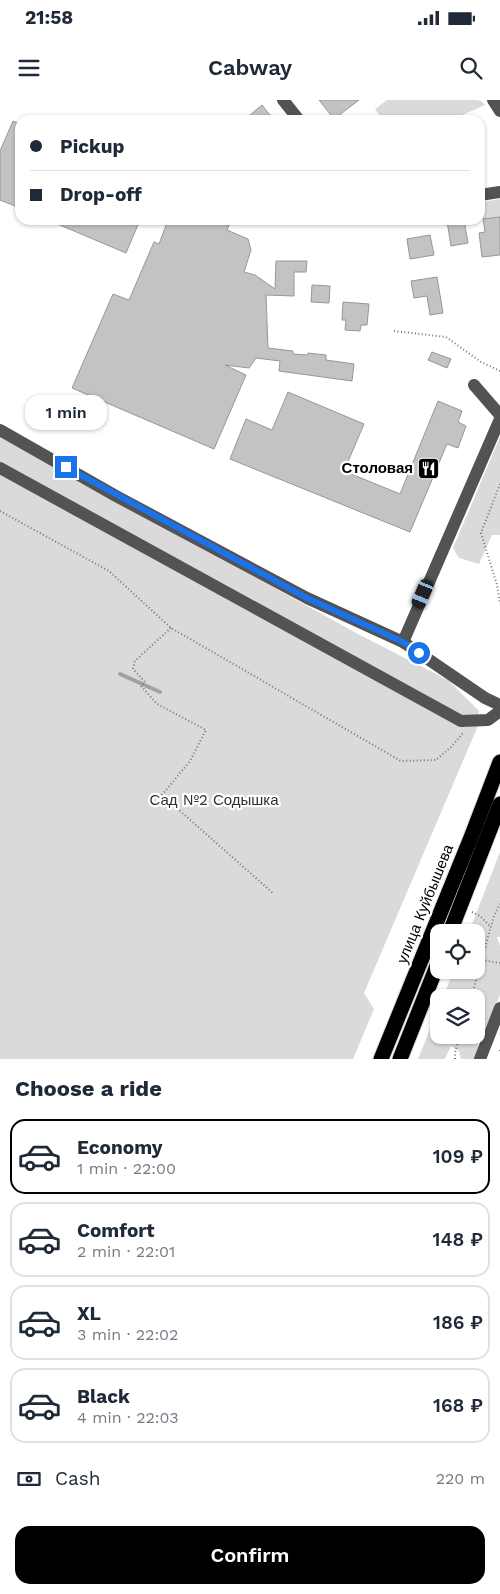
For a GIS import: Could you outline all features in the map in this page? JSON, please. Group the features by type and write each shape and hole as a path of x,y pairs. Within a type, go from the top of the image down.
{"highway":[{"name":"улица Куйбышева","path":"381,1059 500,762"},
{"path":"453,924 500,804"},
{"path":"400,1059 432,979"}],"street":[{"path":"283,100 296,115"},
{"path":"494,100 500,111"},
{"path":"485,194 500,192"},
{"path":"403,642 500,417 474,385"},
{"path":"0,430 116,496 307,598 403,642 484,698 500,705"},
{"path":"0,468 461,721 488,720 500,711"},
{"path":"480,1059 500,1008"}],"path":[{"path":"394,331 446,337 481,362 500,371"},
{"path":"500,484 481,532 497,585 500,604"},
{"path":"0,511 109,571 171,628 401,761 436,760 451,747 472,721"},
{"path":"171,628 135,661 133,670 145,682 141,686 157,704 206,730 190,761 162,795 274,894"},
{"path":"485,949 500,904"},
{"path":"461,906 480,916 491,927"},
{"path":"485,961 500,964"},
{"path":"455,1059 458,1044"}],"green space":[{"path":"387,100 476,100 481,101 485,105 462,115 379,115 375,109"},
{"path":"500,199 500,217 485,219 485,202"},
{"name":"Сад №2 Содышка","path":"0,436 358,634 448,680 479,711 477,728 364,993 374,1009 353,1059 0,1059"},
{"path":"500,437 500,535 492,535 479,564 459,558 453,548"},
{"path":"500,852 500,937 497,937 500,946 500,995 485,1029 485,989 446,989 450,979 485,979 485,924 472,924"},
{"path":"430,1029 430,1044 478,1044 480,1051 476,1059 461,1059 459,1051 451,1046 445,1059 418,1059"}],"building":[{"path":"319,100 359,100 339,115 331,115"},
{"path":"262,105 270,115 250,115"},
{"path":"13,121 15,122 15,206 0,200 0,151"},
{"path":"500,217 500,255 482,257 479,233 485,232 485,219"},
{"path":"60,225 138,225 126,253"},
{"path":"166,225 229,225 227,230 248,239 251,250 244,272 255,275 275,289 276,261 307,261 306,272 294,272 294,296 266,295 268,348 293,351 293,354 326,355 326,360 354,364 352,381 279,371 280,361 256,358 249,368 225,365 246,375 214,449 72,388 113,294 129,300 154,242 159,244"},
{"path":"448,225 465,225 468,243 451,246"},
{"path":"430,235 434,255 410,259 407,239"},
{"path":"437,277 443,313 430,315 427,296 414,298 411,281"},
{"path":"312,285 330,286 329,303 311,302"},
{"path":"343,302 369,304 367,325 361,325 360,331 345,330 346,320 342,320"},
{"path":"432,352 451,359 447,368 428,360"},
{"path":"288,392 364,424 344,471 400,494 438,401 462,411 458,422 466,426 458,448 447,444 410,532 230,459 246,419 272,430"}],"waterway":[{"path":"120,674 160,692"}],"place":[{"name":"Столовая","path":"429,468"}],"route":[{"path":"66,467 116,496 307,598 403,642 419,653"}]}
